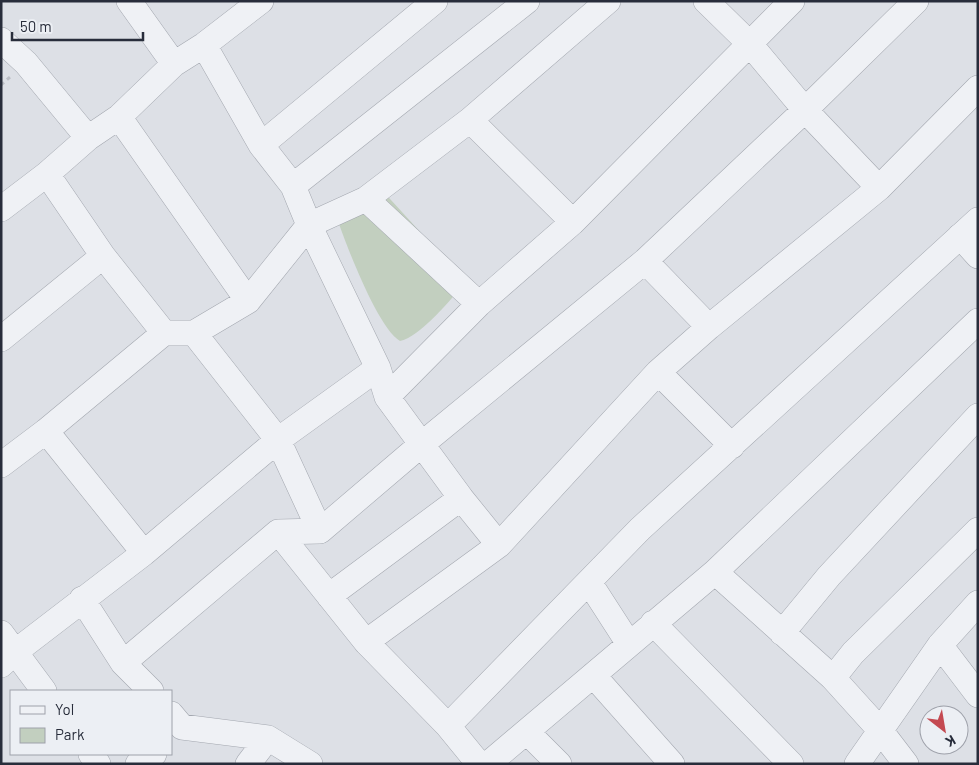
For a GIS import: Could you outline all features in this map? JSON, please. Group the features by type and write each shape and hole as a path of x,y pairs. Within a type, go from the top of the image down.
{"street":[{"path":"129,1 174,64"},
{"path":"3,203 47,174 88,138 118,117 174,64 204,45 261,1"},
{"path":"261,145 435,1"},
{"path":"293,186 527,1"},
{"path":"1,466 164,333 194,333 248,301 309,225 366,199 470,120 608,1"},
{"path":"706,1 749,43 805,110 879,188"},
{"path":"388,397 479,304 574,222 792,1"},
{"path":"123,663 278,532 320,531 422,444 645,261 805,110 916,1"},
{"path":"1,40 26,63 88,138"},
{"path":"204,45 261,145 293,186 309,225 378,368 388,397 461,498 499,545"},
{"path":"366,642 499,545 658,372 709,327 879,188 978,88"},
{"path":"118,117 248,301"},
{"path":"470,120 574,222"},
{"path":"47,174 103,256 164,333"},
{"path":"366,199 479,304"},
{"path":"448,726 640,529 969,228 978,256"},
{"path":"1,339 103,256"},
{"path":"645,261 709,327"},
{"path":"488,764 715,572 978,321"},
{"path":"194,333 278,440 320,531"},
{"path":"43,690 6,650 82,599 144,553 278,440 378,368"},
{"path":"658,372 732,446"},
{"path":"782,633 829,576 978,416"},
{"path":"46,431 144,553"},
{"path":"329,596 461,498"},
{"path":"833,678 853,653 978,530"},
{"path":"278,532 366,642 448,726 479,764"},
{"path":"715,572 833,678 880,730 906,764"},
{"path":"589,582 628,644"},
{"path":"82,599 123,663 149,690"},
{"path":"858,764 940,645 978,603"},
{"path":"653,623 791,764"},
{"path":"940,645 978,695"},
{"path":"592,675 672,764"},
{"path":"175,726 268,738 310,764"},
{"path":"527,732 559,764"},
{"path":"248,764 268,738"},
{"path":"138,764 152,755"}],"green space":[{"path":"380,188 466,282 426,325 408,338 400,341 391,333 373,304 338,221"}]}
